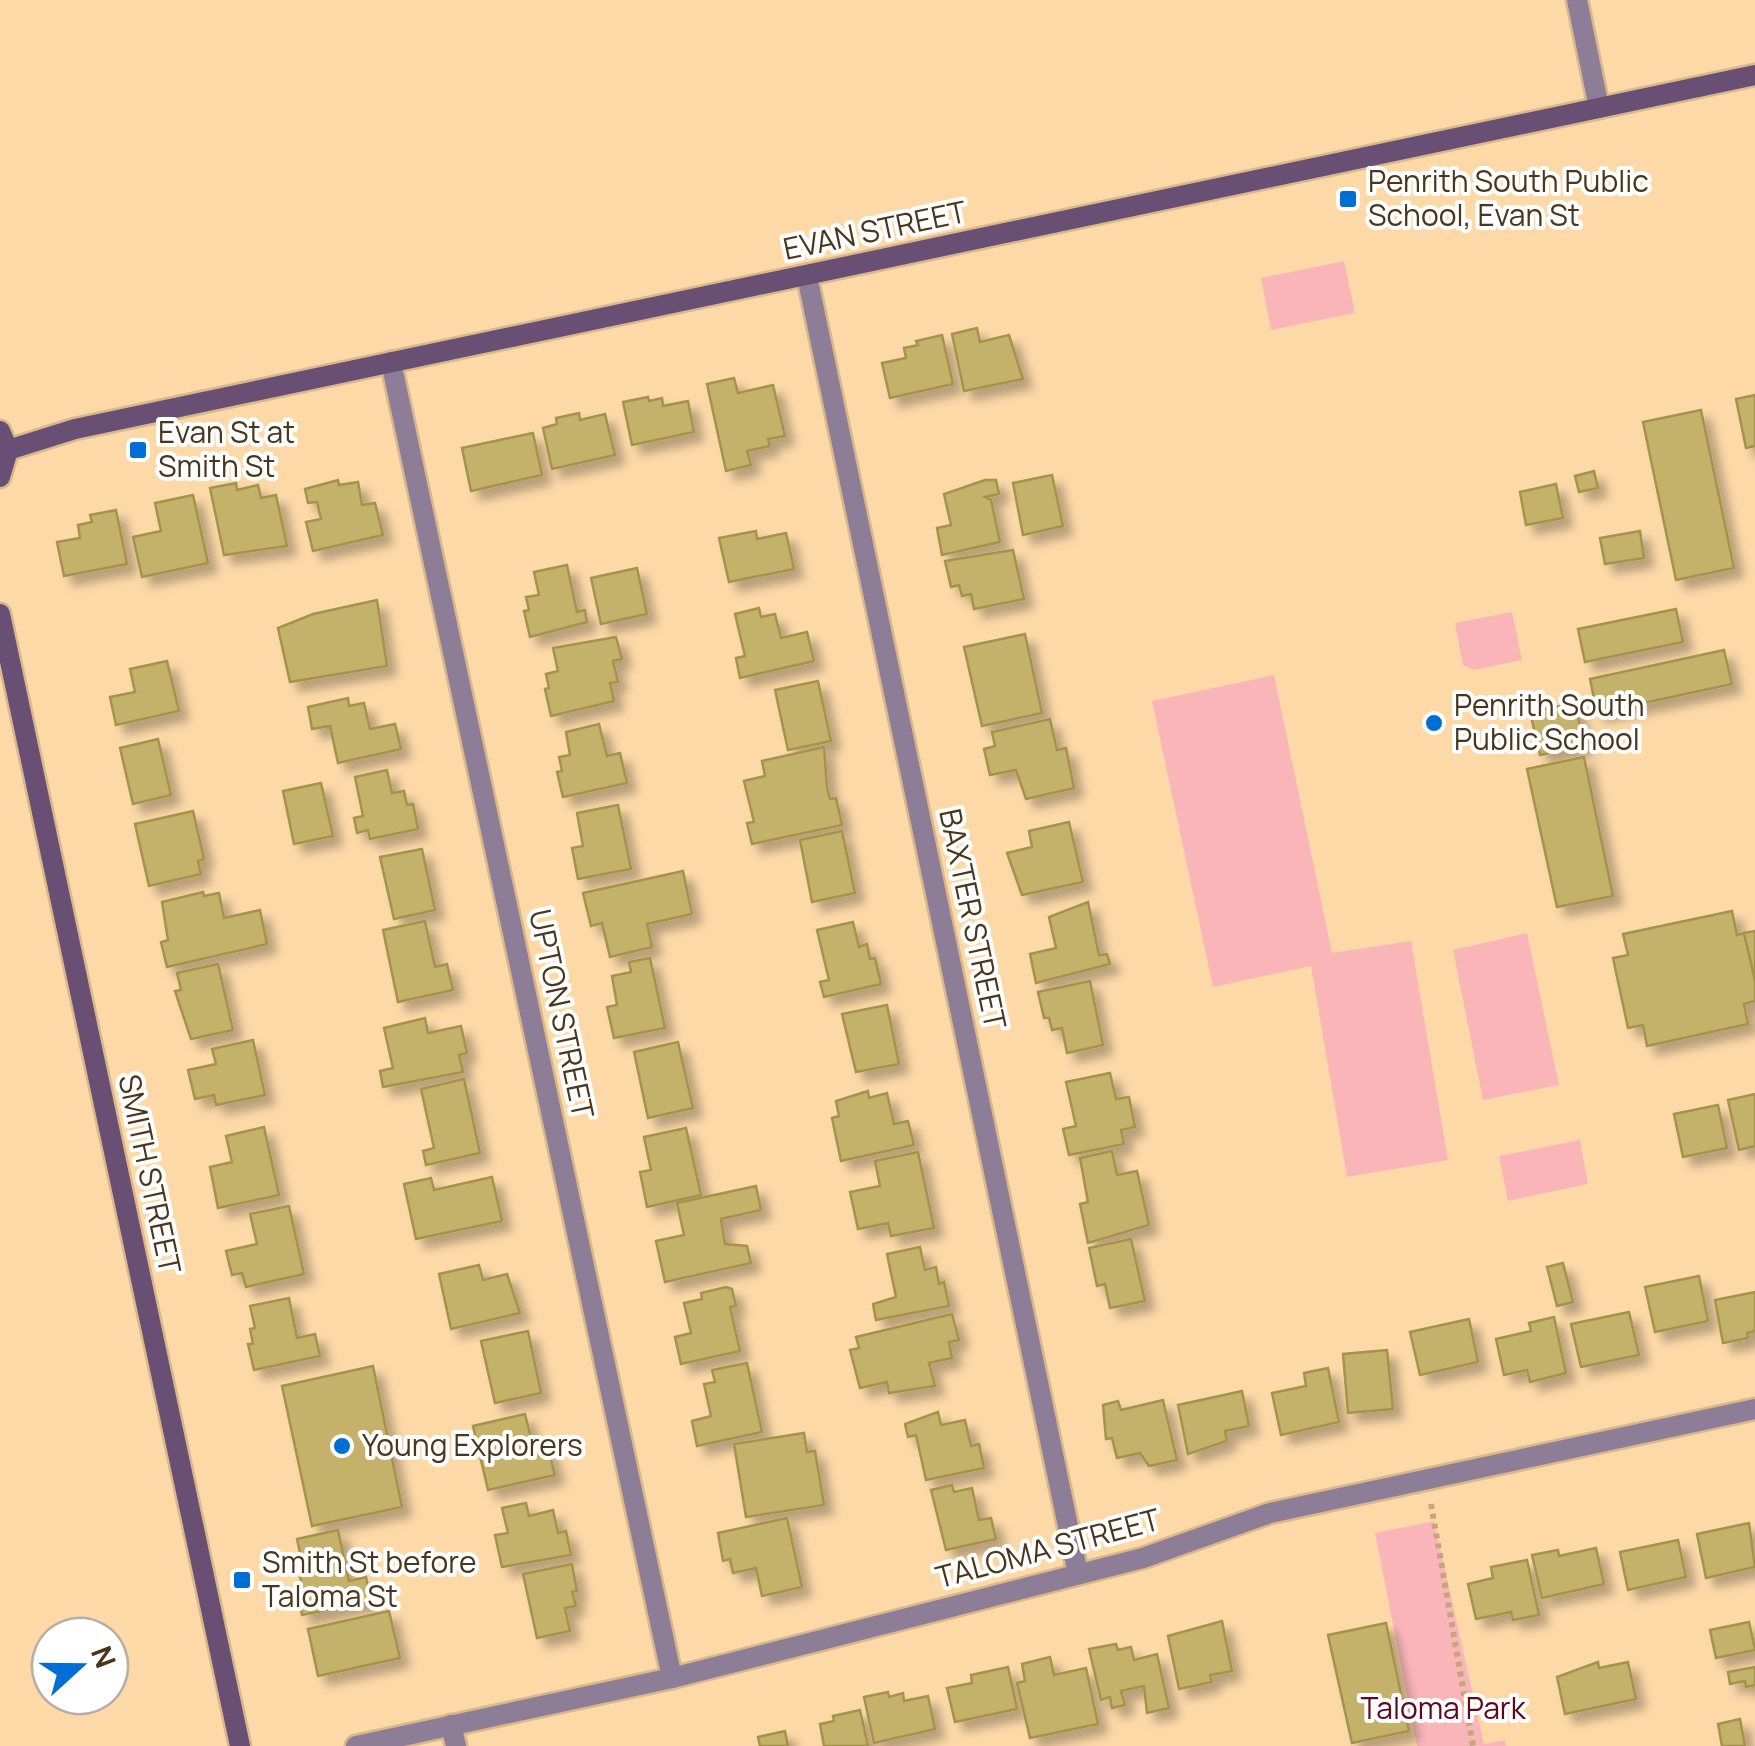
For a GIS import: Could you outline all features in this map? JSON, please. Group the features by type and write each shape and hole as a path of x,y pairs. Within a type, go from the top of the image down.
{"street":[{"path":"1577,0 1599,108"},
{"name":"EVAN STREET","path":"4,440 75,430 1755,75"},
{"name":"BAXTER STREET","path":"806,276 1078,1574"},
{"name":"UPTON STREET","path":"391,362 672,1678"},
{"path":"0,476 4,440"},
{"name":"SMITH STREET","path":"0,614 240,1746"},
{"name":"TALOMA STREET","path":"356,1746 454,1736 1143,1558 1270,1513 1755,1409"}],"path":[{"path":"1426,1478 1472,1746"}],"green space":[{"path":"1344,261 1355,313 1271,330 1261,278"},
{"path":"1512,612 1522,660 1474,670 1463,665 1455,623"},
{"path":"1274,675 1332,953 1411,941 1448,1160 1347,1177 1311,966 1213,987 1152,701"},
{"path":"1527,933 1559,1085 1483,1100 1453,950"},
{"path":"1580,1140 1588,1184 1508,1201 1499,1156"},
{"name":"Taloma Park","path":"1434,1521 1484,1744 1505,1740 1506,1746 1417,1746 1375,1533"}],"building":[{"path":"977,328 980,342 1009,335 1023,379 964,391 952,334"},
{"path":"942,335 953,384 890,398 882,363 906,358 904,348"},
{"path":"734,378 738,393 773,385 785,436 768,439 770,446 747,451 751,465 726,471 707,384"},
{"path":"1755,395 1755,446 1746,448 1736,399"},
{"path":"648,397 649,401 662,398 663,406 688,401 694,432 632,445 623,402"},
{"path":"1701,410 1734,568 1676,580 1643,422"},
{"path":"579,413 580,420 605,414 615,455 552,469 543,428 557,424 556,418"},
{"path":"533,433 542,475 471,491 462,448"},
{"path":"1594,471 1598,488 1579,492 1575,476"},
{"path":"1052,475 1063,526 1023,535 1013,483"},
{"path":"338,480 339,485 358,482 362,505 375,503 383,535 313,551 306,522 321,519 317,502 308,503 305,489"},
{"path":"996,480 999,494 985,497 991,500 1000,542 942,555 937,528 951,525 944,494"},
{"path":"236,483 237,490 258,485 261,498 276,495 287,546 224,555 210,488"},
{"path":"1556,484 1563,518 1526,525 1520,492"},
{"path":"193,495 208,563 142,577 133,537 161,531 155,503"},
{"path":"116,510 127,564 64,576 57,542 80,538 78,525 92,522 90,515"},
{"path":"756,531 757,539 786,533 794,569 729,582 719,538"},
{"path":"1640,531 1644,558 1605,564 1600,538"},
{"path":"1013,550 1024,599 974,609 971,594 962,596 959,585 951,587 945,561"},
{"path":"567,565 577,612 585,610 587,622 530,637 524,611 529,610 526,597 539,595 534,572"},
{"path":"637,568 647,614 601,624 591,578"},
{"path":"377,600 387,666 290,682 278,628 313,614"},
{"path":"759,608 761,617 775,614 781,638 807,632 814,661 740,678 736,658 745,656 735,614"},
{"path":"1676,609 1683,642 1585,662 1578,629"},
{"path":"1025,634 1042,713 982,726 964,647"},
{"path":"616,637 622,659 613,661 618,682 610,683 614,701 551,716 545,689 549,688 546,674 558,671 553,648"},
{"path":"1724,650 1732,684 1597,713 1590,679"},
{"path":"167,661 179,711 116,725 110,697 135,692 130,669"},
{"path":"818,681 831,741 788,750 775,690"},
{"path":"348,698 349,706 364,703 370,729 395,724 401,749 338,763 330,726 312,729 308,707"},
{"path":"1575,703 1584,746 1540,755 1530,712"},
{"path":"1050,719 1057,750 1066,748 1074,788 1026,799 1016,770 990,775 984,749 995,746 992,732"},
{"path":"599,724 607,756 620,753 627,783 563,797 557,772 562,771 559,757 570,755 566,732"},
{"path":"158,739 171,795 133,804 120,748"},
{"path":"824,747 827,787 830,799 836,798 842,825 752,844 747,823 754,822 744,781 765,776 762,761"},
{"path":"1584,757 1613,896 1557,907 1527,769"},
{"path":"387,770 392,793 404,791 407,805 413,804 418,829 370,839 368,830 357,833 354,818 363,816 355,777"},
{"path":"321,783 333,836 294,844 283,791"},
{"path":"618,805 631,869 578,879 572,848 583,846 577,813"},
{"path":"193,811 204,859 198,861 201,874 149,886 135,824"},
{"path":"1069,822 1083,882 1022,895 1007,853 1032,847 1029,831"},
{"path":"842,831 855,893 812,902 800,840"},
{"path":"422,849 435,910 394,919 380,857"},
{"path":"683,871 692,914 647,924 652,947 610,957 602,923 591,926 583,893"},
{"path":"203,892 204,896 219,893 224,918 260,910 267,944 167,967 161,942 168,940 162,902"},
{"path":"1088,902 1099,955 1107,954 1110,964 1036,983 1030,954 1056,948 1049,917"},
{"path":"1732,911 1737,935 1744,933 1755,980 1755,1001 1744,1004 1748,1024 1647,1046 1643,1025 1628,1028 1613,958 1628,955 1623,934"},
{"path":"425,921 435,967 447,964 453,990 398,1002 383,930"},
{"path":"853,922 859,947 867,944 870,959 875,958 881,984 824,997 820,982 829,980 817,930"},
{"path":"1755,931 1755,980 1744,933"},
{"path":"650,958 665,1028 614,1038 607,1007 617,1005 612,976 631,972 629,962"},
{"path":"218,964 233,1030 191,1039 175,991 181,990 177,973"},
{"path":"1090,981 1103,1045 1067,1053 1062,1028 1052,1030 1049,1018 1044,1018 1038,992"},
{"path":"887,1005 899,1064 856,1072 842,1014"},
{"path":"425,1018 428,1033 461,1026 467,1053 459,1055 463,1072 383,1087 380,1071 393,1068 384,1028"},
{"path":"253,1040 265,1095 216,1105 214,1095 195,1099 188,1070 216,1064 212,1049"},
{"path":"678,1042 693,1108 648,1118 634,1052"},
{"path":"1110,1073 1116,1099 1129,1097 1135,1127 1121,1130 1124,1144 1069,1155 1063,1129 1076,1126 1066,1082"},
{"path":"464,1079 480,1153 426,1165 423,1151 434,1148 421,1089"},
{"path":"868,1091 869,1098 887,1093 894,1124 908,1121 914,1145 841,1161 832,1118 839,1116 836,1101"},
{"path":"1755,1094 1755,1146 1739,1150 1728,1100"},
{"path":"1718,1105 1727,1148 1683,1157 1674,1114"},
{"path":"264,1127 279,1195 218,1208 210,1167 232,1162 226,1136"},
{"path":"686,1128 701,1195 647,1207 640,1172 651,1170 644,1137"},
{"path":"1112,1151 1117,1175 1137,1171 1149,1225 1088,1243 1080,1204 1088,1202 1080,1158"},
{"path":"918,1152 934,1228 891,1236 888,1223 858,1229 850,1192 880,1186 875,1161"},
{"path":"492,1177 502,1221 416,1239 404,1184 431,1178 434,1190"},
{"path":"756,1186 761,1210 721,1219 725,1244 747,1246 751,1263 665,1282 656,1241 684,1235 677,1203"},
{"path":"289,1206 304,1274 246,1287 242,1273 232,1275 226,1251 257,1244 250,1214"},
{"path":"1131,1239 1145,1301 1110,1308 1105,1284 1097,1286 1089,1248"},
{"path":"920,1247 925,1270 936,1267 939,1284 944,1282 949,1306 876,1320 873,1304 896,1297 887,1254"},
{"path":"1563,1263 1573,1302 1557,1306 1547,1267"},
{"path":"479,1265 483,1280 507,1274 520,1313 451,1329 439,1274"},
{"path":"1699,1276 1708,1321 1655,1332 1645,1287"},
{"path":"732,1289 736,1306 730,1307 740,1351 681,1364 675,1337 691,1333 684,1303 702,1299 701,1293"},
{"path":"1755,1292 1755,1331 1747,1333 1748,1338 1723,1343 1715,1300"},
{"path":"289,1298 297,1338 315,1334 320,1356 254,1370 248,1344 253,1344 250,1329 255,1328 250,1306"},
{"path":"1629,1312 1639,1355 1581,1367 1571,1324"},
{"path":"952,1314 959,1340 949,1342 952,1358 929,1363 935,1386 889,1393 887,1382 860,1388 850,1350 859,1348 856,1337"},
{"path":"1554,1317 1566,1373 1530,1382 1527,1370 1504,1375 1496,1339 1531,1331 1529,1323"},
{"path":"1469,1319 1478,1362 1420,1375 1410,1332"},
{"path":"528,1331 541,1393 495,1403 481,1341"},
{"path":"1387,1350 1393,1409 1348,1413 1343,1354"},
{"path":"747,1363 762,1432 697,1446 692,1421 711,1416 704,1384 715,1382 712,1370"},
{"name":"Young Explorers","path":"373,1366 402,1507 312,1526 282,1386"},
{"path":"1328,1368 1339,1422 1281,1435 1272,1393 1306,1386 1304,1373"},
{"path":"1242,1391 1249,1426 1225,1431 1227,1441 1188,1454 1178,1405"},
{"path":"1163,1400 1177,1460 1149,1466 1140,1453 1117,1458 1112,1438 1106,1439 1103,1405 1118,1401 1121,1410"},
{"path":"938,1412 941,1425 965,1420 971,1446 979,1444 984,1468 926,1480 916,1435 908,1437 905,1424"},
{"path":"525,1414 531,1438 540,1437 544,1451 548,1449 555,1475 488,1490 473,1426"},
{"path":"804,1433 807,1452 815,1451 824,1505 746,1517 734,1444"},
{"path":"952,1485 954,1492 972,1488 979,1520 991,1518 996,1539 946,1550 931,1490"},
{"path":"526,1503 529,1516 553,1510 558,1533 566,1531 571,1555 502,1567 495,1535 508,1533 502,1508"},
{"path":"787,1518 802,1587 762,1596 756,1568 733,1573 730,1559 723,1561 718,1533"},
{"path":"1749,1523 1755,1567 1706,1578 1697,1534"},
{"path":"338,1530 349,1581 366,1577 371,1601 302,1615 296,1586 302,1585 299,1572 304,1571 297,1539"},
{"path":"1678,1540 1686,1577 1628,1590 1620,1552"},
{"path":"1596,1548 1604,1584 1542,1598 1532,1555 1558,1550 1559,1556"},
{"path":"1527,1560 1539,1615 1513,1620 1511,1612 1476,1619 1468,1584 1493,1578 1491,1567"},
{"path":"572,1564 577,1591 572,1592 576,1606 565,1608 570,1631 537,1638 523,1574"},
{"path":"389,1611 400,1658 318,1676 308,1629"},
{"path":"1222,1621 1232,1671 1210,1675 1212,1682 1179,1689 1168,1636"},
{"path":"1749,1622 1755,1650 1716,1658 1710,1630"},
{"path":"1386,1623 1409,1731 1352,1743 1328,1635"},
{"path":"1116,1644 1118,1650 1131,1647 1134,1660 1157,1654 1169,1708 1147,1713 1144,1686 1121,1691 1125,1705 1112,1708 1110,1697 1101,1700 1089,1649"},
{"path":"1050,1657 1054,1675 1086,1668 1098,1724 1030,1738 1017,1683 1025,1681 1022,1664"},
{"path":"1598,1662 1599,1668 1628,1662 1636,1699 1565,1714 1557,1677"},
{"path":"1008,1667 1017,1709 955,1722 947,1688 972,1683 971,1675"},
{"path":"1755,1667 1755,1685 1746,1687 1745,1681 1730,1684 1728,1672"},
{"path":"888,1692 889,1697 903,1693 904,1701 928,1696 935,1729 874,1743 864,1697"},
{"path":"860,1710 868,1746 824,1746 820,1724 834,1721 833,1716"},
{"path":"1740,1719 1745,1746 1722,1746 1718,1724"},
{"path":"785,1731 788,1746 760,1746 758,1737"}],"place":[{"name":"Penrith South Public School, Evan St","path":"1348,199"},
{"name":"Evan St at Smith St","path":"138,450"},
{"name":"Penrith South Public School","path":"1434,723"},
{"name":"Young Explorers","path":"342,1446"},
{"name":"Smith St before Taloma St","path":"242,1580"}]}
